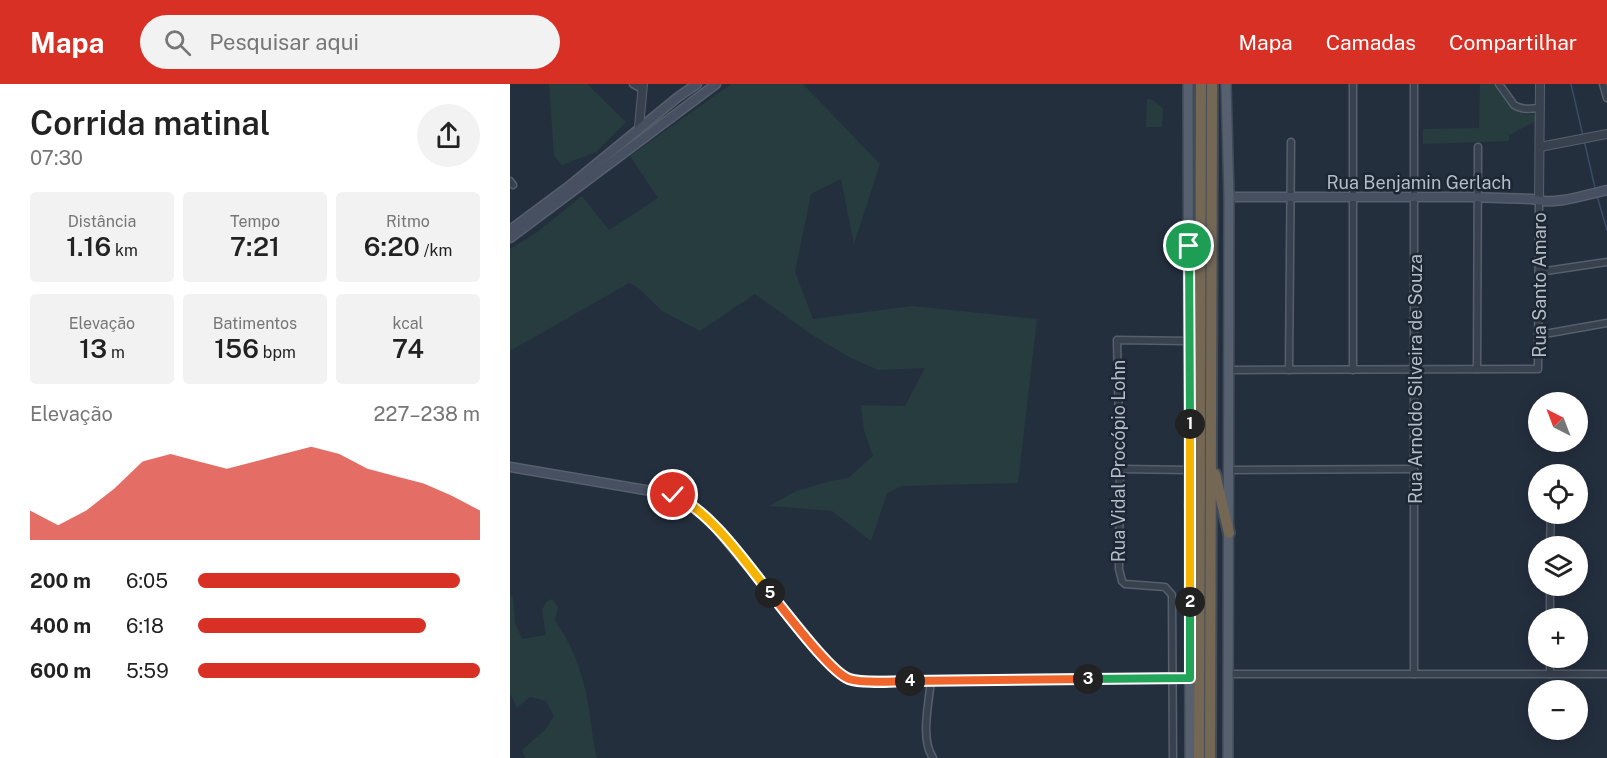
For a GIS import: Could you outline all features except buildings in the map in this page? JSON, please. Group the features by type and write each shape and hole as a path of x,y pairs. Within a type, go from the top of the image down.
{"highway":[{"path":"1199,758 1201,84"},
{"path":"1210,758 1212,84"},
{"path":"1190,506 1199,434"},
{"path":"1211,459 1229,533"}],"main road":[{"path":"510,230 697,84"},
{"path":"510,238 716,84"},
{"path":"1188,84 1190,758"},
{"path":"1227,84 1229,197 1228,758"},
{"name":"Rua Benjamin Gerlach","path":"1229,197 1415,197 1558,201 1605,191"},
{"path":"510,467 663,493 682,499 698,509 824,658 849,680 1190,678"}],"street":[{"path":"633,84 642,87 639,127"},
{"path":"1353,84 1353,370"},
{"name":"Rua Arnoldo Silveira de Souza","path":"1414,84 1414,674"},
{"path":"1499,84 1514,105 1525,109 1540,108"},
{"path":"1539,84 1539,201"},
{"path":"1603,84 1607,98"},
{"path":"1540,147 1607,134"},
{"path":"1289,370 1291,142"},
{"path":"1229,370 1477,369 1478,147"},
{"name":"Rua Santo Amaro","path":"1477,369 1539,369 1539,201"},
{"path":"1539,272 1607,262"},
{"path":"1539,336 1607,323"},
{"name":"Rua Vidal Procópio Lohn","path":"1173,678 1172,595 1164,587 1130,585 1122,581 1119,569 1120,469 1117,340 1190,341"},
{"path":"1120,469 1190,470"},
{"path":"1229,470 1414,469"},
{"path":"1550,668 1550,674"},
{"path":"1228,674 1607,674"},
{"path":"1173,678 1173,758"},
{"path":"931,681 927,744 933,758"}],"green space":[{"path":"549,84 587,84 626,122 596,152 562,165 554,155"},
{"path":"731,84 803,84 880,164 854,244 841,179 811,194 795,272 813,319 912,306 1037,319 1018,483 902,486 887,493 871,541 832,511 769,506 796,491 848,478 873,456 864,430 861,405 905,406 925,368 878,370 851,358 812,335 755,294 700,331 662,311 637,287 629,283 510,351 510,249 536,233 582,196 609,230 658,198 630,156"},
{"path":"1480,84 1496,84 1516,110 1521,113 1536,114 1536,121 1509,135 1509,141 1423,144 1423,129 1479,128"},
{"path":"1147,99 1154,101 1163,109 1162,127 1146,127"},
{"path":"510,595 513,597 515,623 522,639 546,635 542,610 546,602 552,599 558,607 555,621 576,658 587,698 597,758 525,758 522,750 545,730 554,716 546,701 530,697 517,708 510,693"}],"waterway":[{"path":"1571,84 1583,136"},
{"path":"1584,140 1595,188"},
{"path":"1597,196 1607,230"}],"route":[{"path":"673,495 691,504 707,517 824,658 849,680 1190,678 1189,246"}]}
